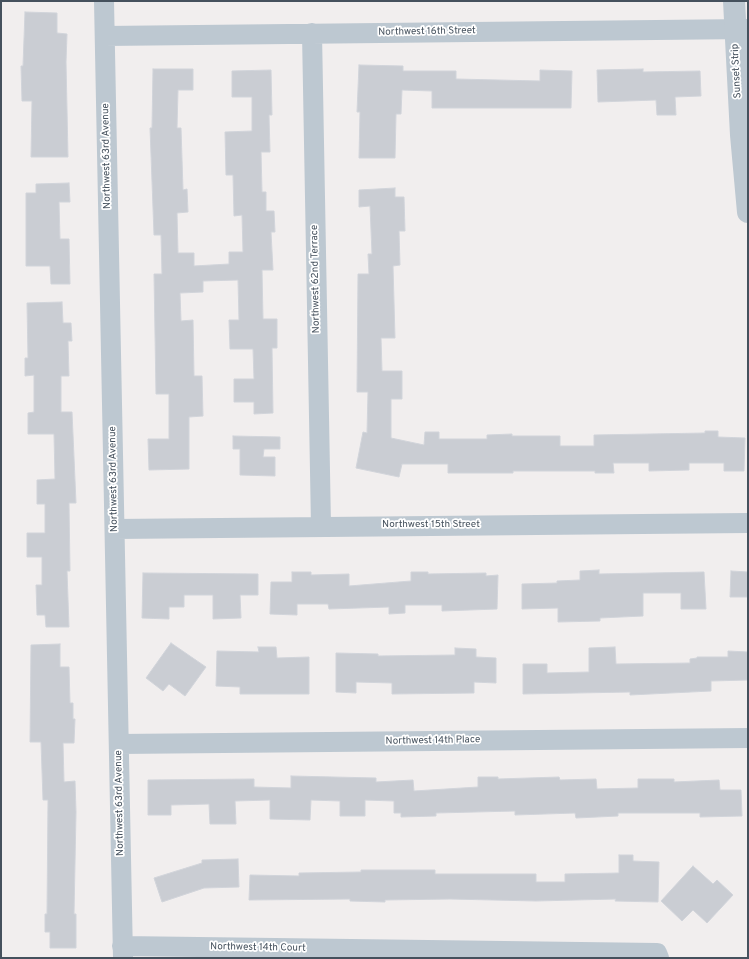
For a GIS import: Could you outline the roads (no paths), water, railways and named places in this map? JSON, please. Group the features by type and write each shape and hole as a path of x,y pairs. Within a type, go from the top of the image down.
{"street":[{"name":"Northwest 63rd Avenue","path":"104,1 122,952"},
{"name":"Sunset Strip","path":"734,1 741,29 741,135 748,212"},
{"name":"Northwest 16th Street","path":"105,36 741,29"},
{"name":"Northwest 62nd Terrace","path":"312,33 321,526"},
{"name":"Northwest 15th Street","path":"114,529 748,523"},
{"name":"Northwest 14th Place","path":"119,744 748,738"},
{"name":"Northwest 14th Court","path":"122,952 658,956"}]}
